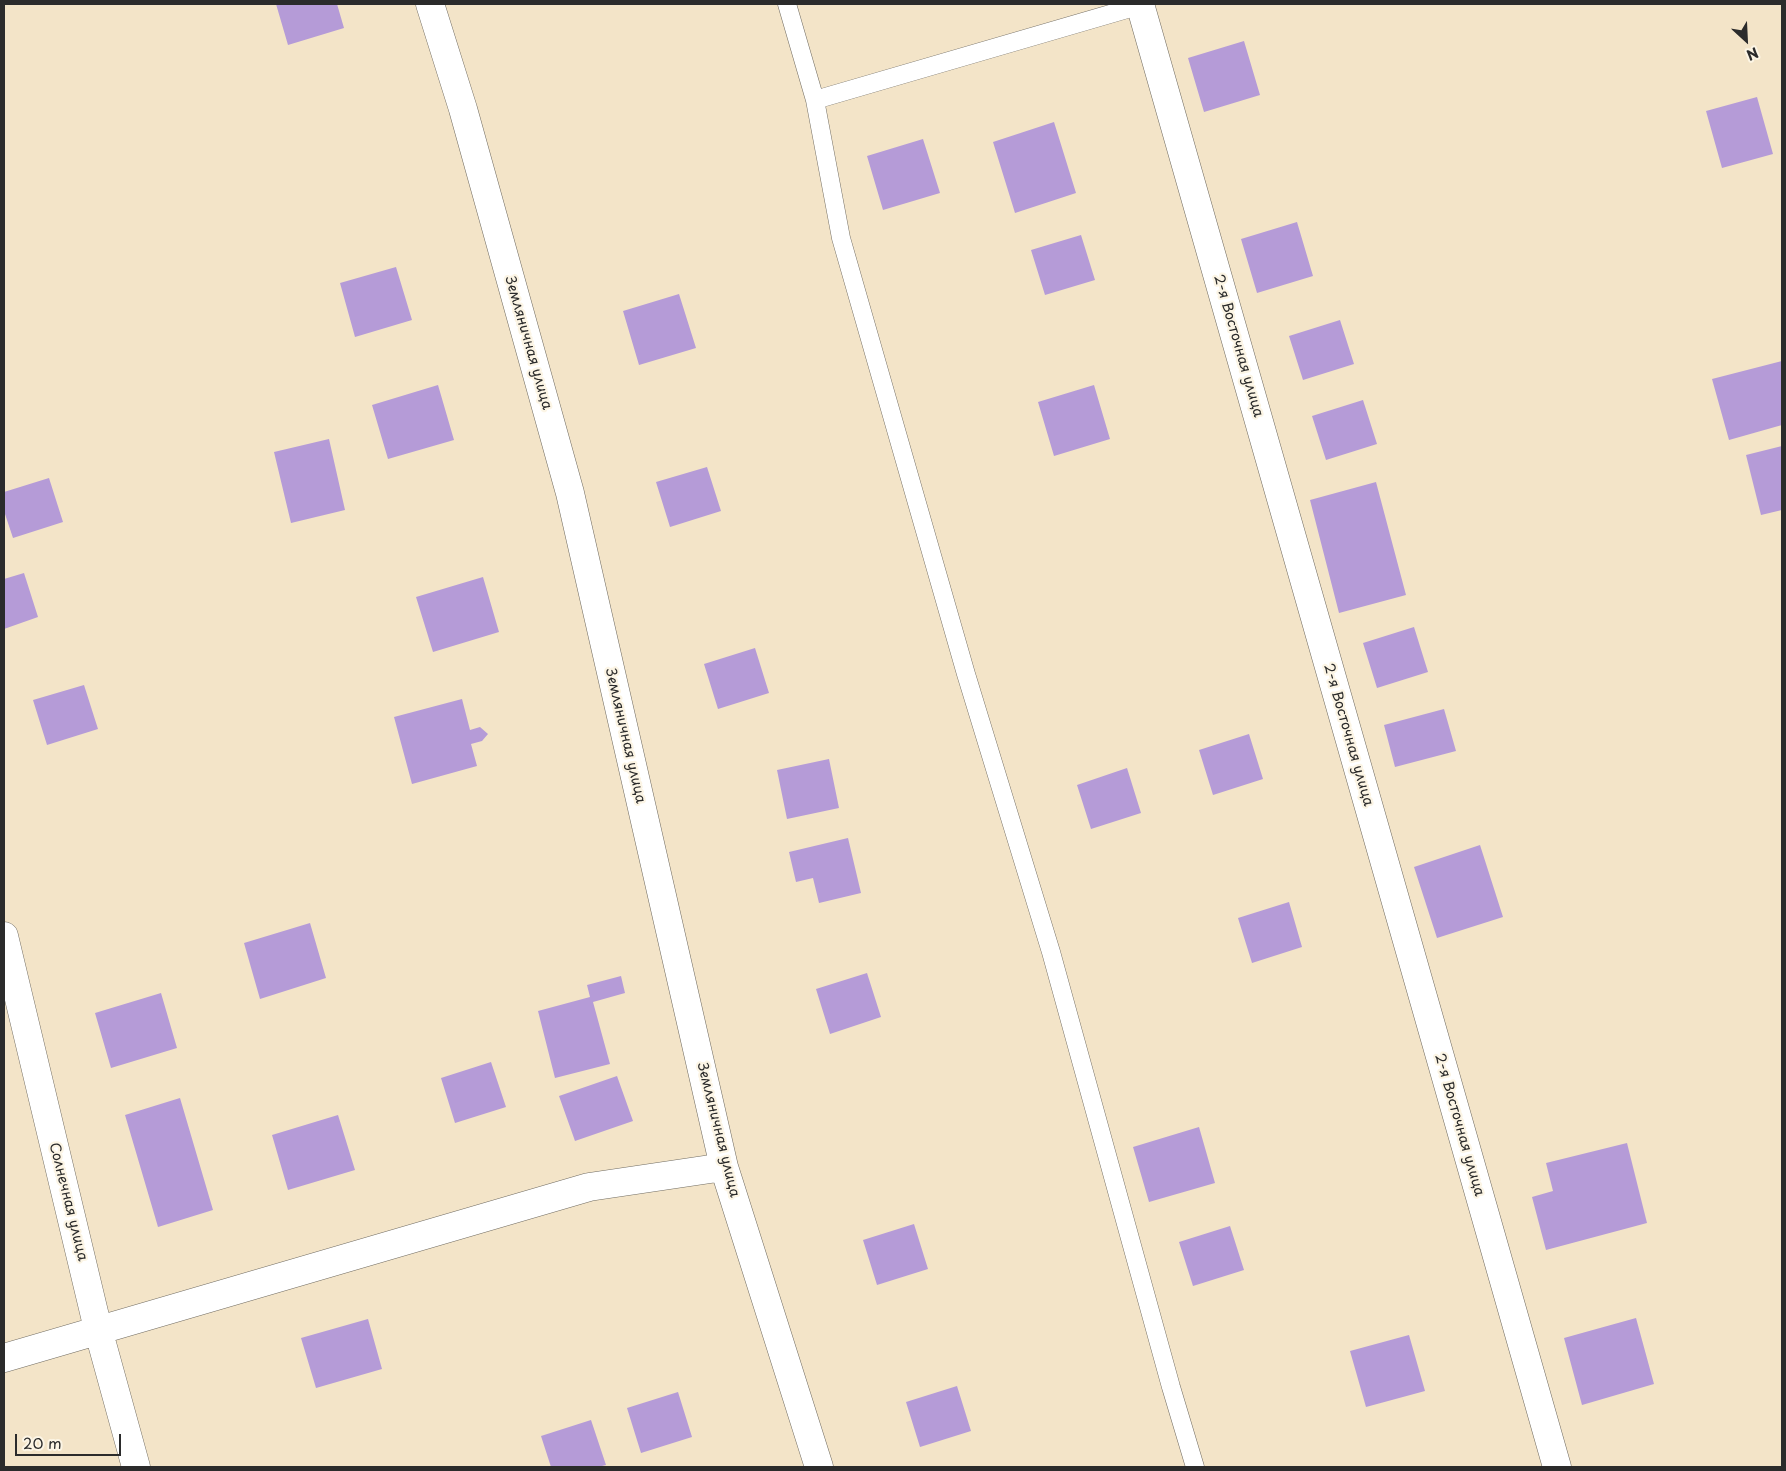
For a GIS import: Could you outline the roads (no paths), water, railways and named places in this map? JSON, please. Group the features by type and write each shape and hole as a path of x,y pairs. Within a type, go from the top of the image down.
{"street":[{"name":"Земляничная улица","path":"430,4 463,109 570,493 724,1167 819,1467"},
{"name":"2-я Восточная улица","path":"1142,4 1557,1467"},
{"name":"Солнечная улица","path":"4,936 98,1329 136,1467"},
{"path":"4,1358 589,1187 724,1167"}],"lane":[{"path":"787,4 815,100 841,238 966,674 1052,952 1168,1377 1195,1467"},
{"path":"815,100 1142,4"}]}
